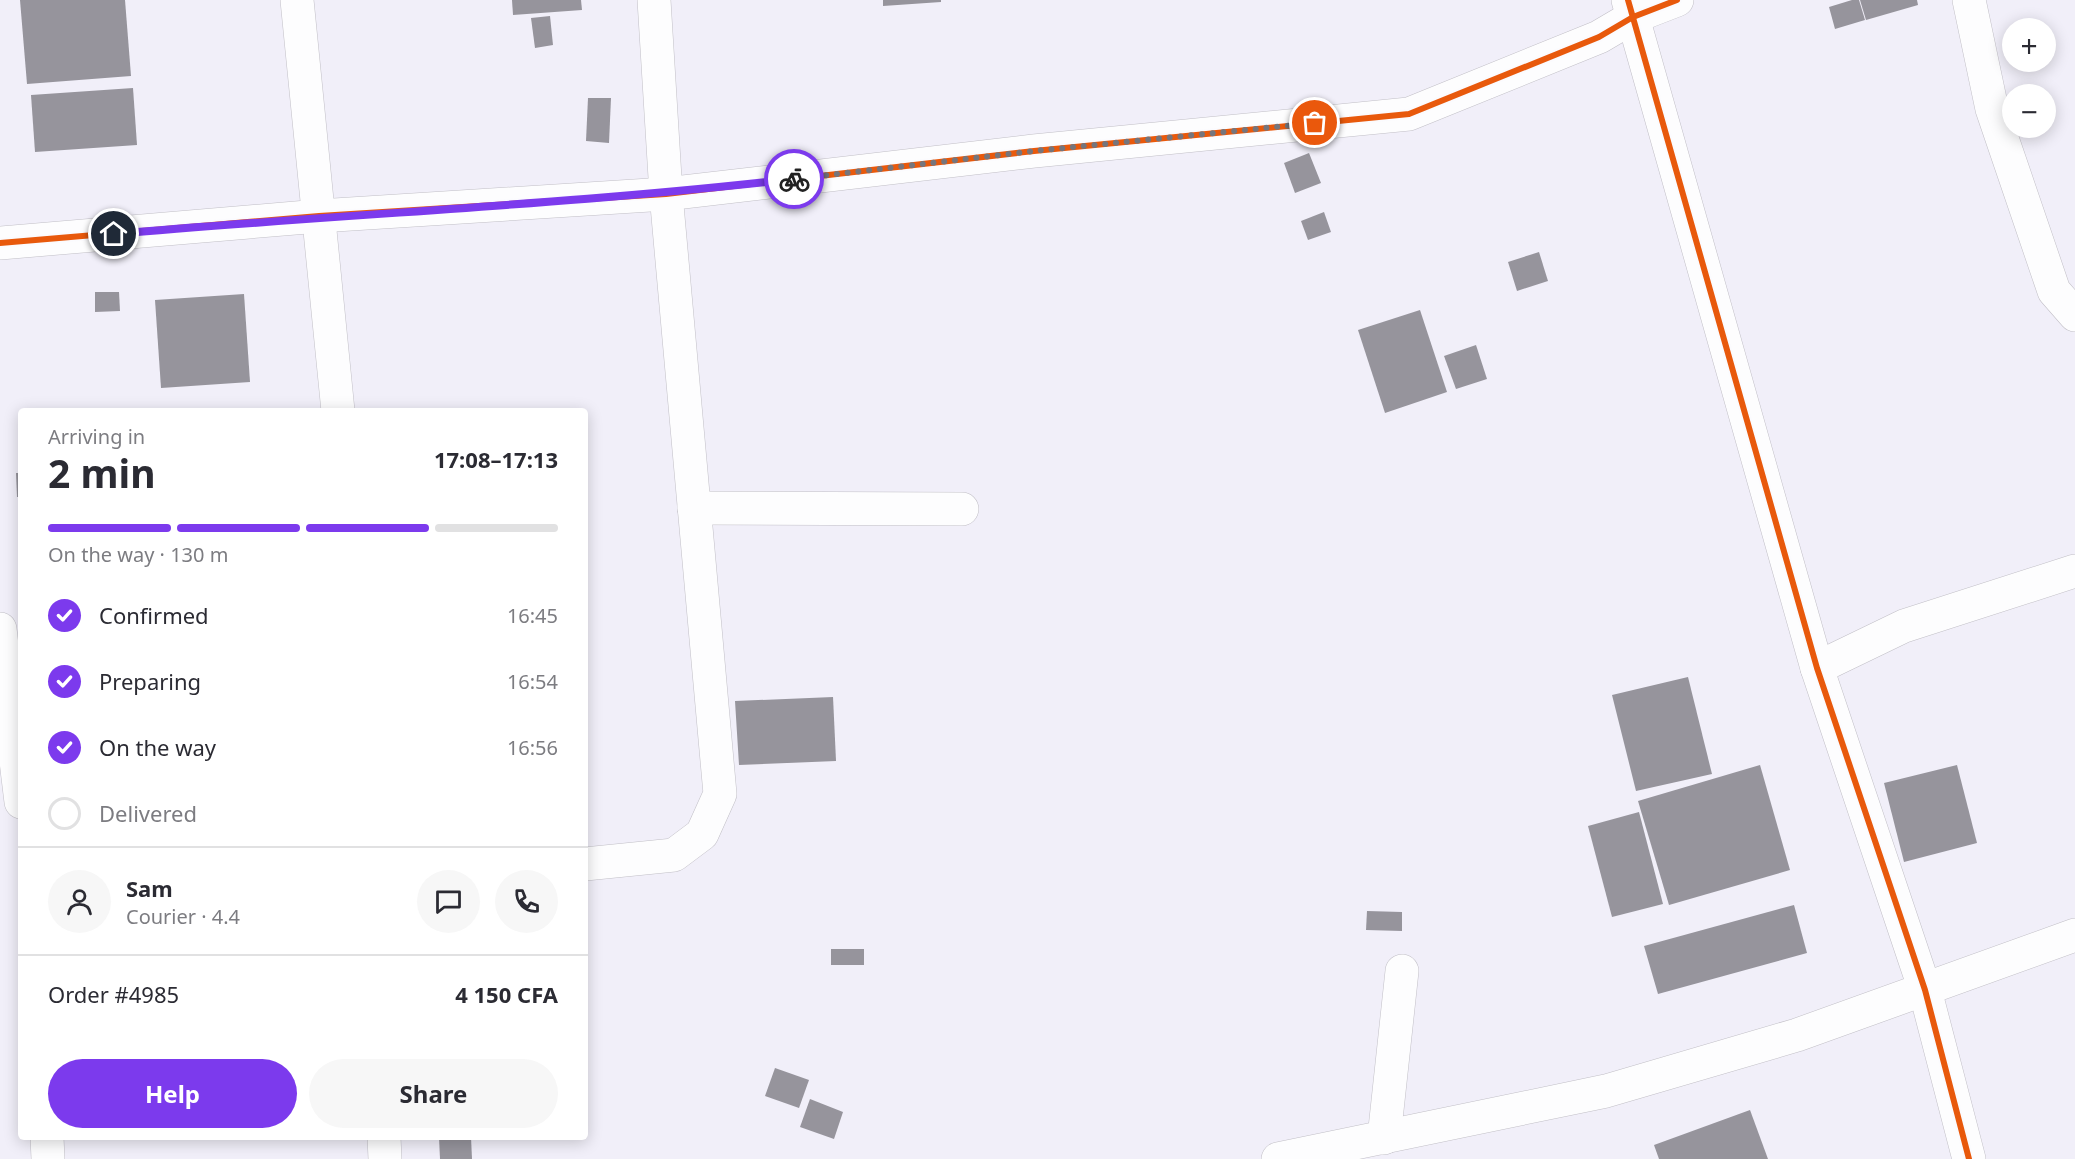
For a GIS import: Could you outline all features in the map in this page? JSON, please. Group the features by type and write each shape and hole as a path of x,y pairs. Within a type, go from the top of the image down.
{"street":[{"path":"297,0 338,408"},
{"path":"588,864 674,855 702,834 720,794 666,194 654,0"},
{"path":"0,243 319,216 666,194 1034,151 1409,114 1599,37 1631,9 1677,0"},
{"path":"1969,0 1996,120 2054,291 2075,315"},
{"path":"1631,9 1817,668 1925,990 1969,1159"},
{"path":"694,508 962,509"},
{"path":"1817,668 1904,626 2075,570"},
{"path":"0,629 18,777"},
{"path":"1278,1159 1606,1091 1797,1035 2075,935"},
{"path":"1384,1138 1402,971"},
{"path":"47,1140 48,1159"},
{"path":"384,1140 385,1159"}],"building":[{"path":"20,0 125,0 131,76 27,84"},
{"path":"512,0 581,0 582,10 513,15"},
{"path":"883,0 941,0 941,2 883,6"},
{"path":"1859,0 1865,20 1835,29 1829,7"},
{"path":"1860,0 1917,0 1918,5 1866,20"},
{"path":"550,16 553,45 535,48 531,18"},
{"path":"133,88 137,145 35,152 31,95"},
{"path":"588,98 611,98 609,143 586,141"},
{"path":"1309,153 1321,183 1295,193 1284,163"},
{"path":"1324,212 1331,232 1308,240 1301,221"},
{"path":"1539,252 1548,281 1517,291 1508,262"},
{"path":"95,292 119,292 120,311 95,312"},
{"path":"244,294 250,382 161,388 155,300"},
{"path":"1420,310 1447,392 1385,413 1358,330"},
{"path":"1476,345 1487,379 1456,389 1444,356"},
{"path":"16,473 18,473 18,497"},
{"path":"1688,677 1712,774 1636,791 1612,695"},
{"path":"833,697 836,761 739,765 735,701"},
{"path":"1760,765 1790,870 1669,905 1638,801"},
{"path":"1957,765 1977,843 1904,862 1884,783"},
{"path":"1639,812 1663,904 1612,917 1588,826"},
{"path":"1794,905 1807,953 1658,994 1644,946"},
{"path":"1367,911 1402,912 1402,931 1366,930"},
{"path":"831,949 864,949 864,965 831,965"},
{"path":"775,1068 809,1080 799,1108 765,1096"},
{"path":"810,1099 843,1112 834,1139 800,1127"},
{"path":"1750,1110 1768,1159 1659,1159 1654,1145"},
{"path":"439,1140 471,1140 472,1159 440,1159"}],"cycle path":[{"path":"1628,0 1817,668 1925,990 1969,1159"},
{"path":"0,243 319,216 666,194 1034,151 1409,114 1599,37 1633,17 1677,0"}],"way so far":[{"path":"794,179 1034,151 1315,123"}],"route":[{"path":"114,234 319,216 666,194 794,179"}]}
